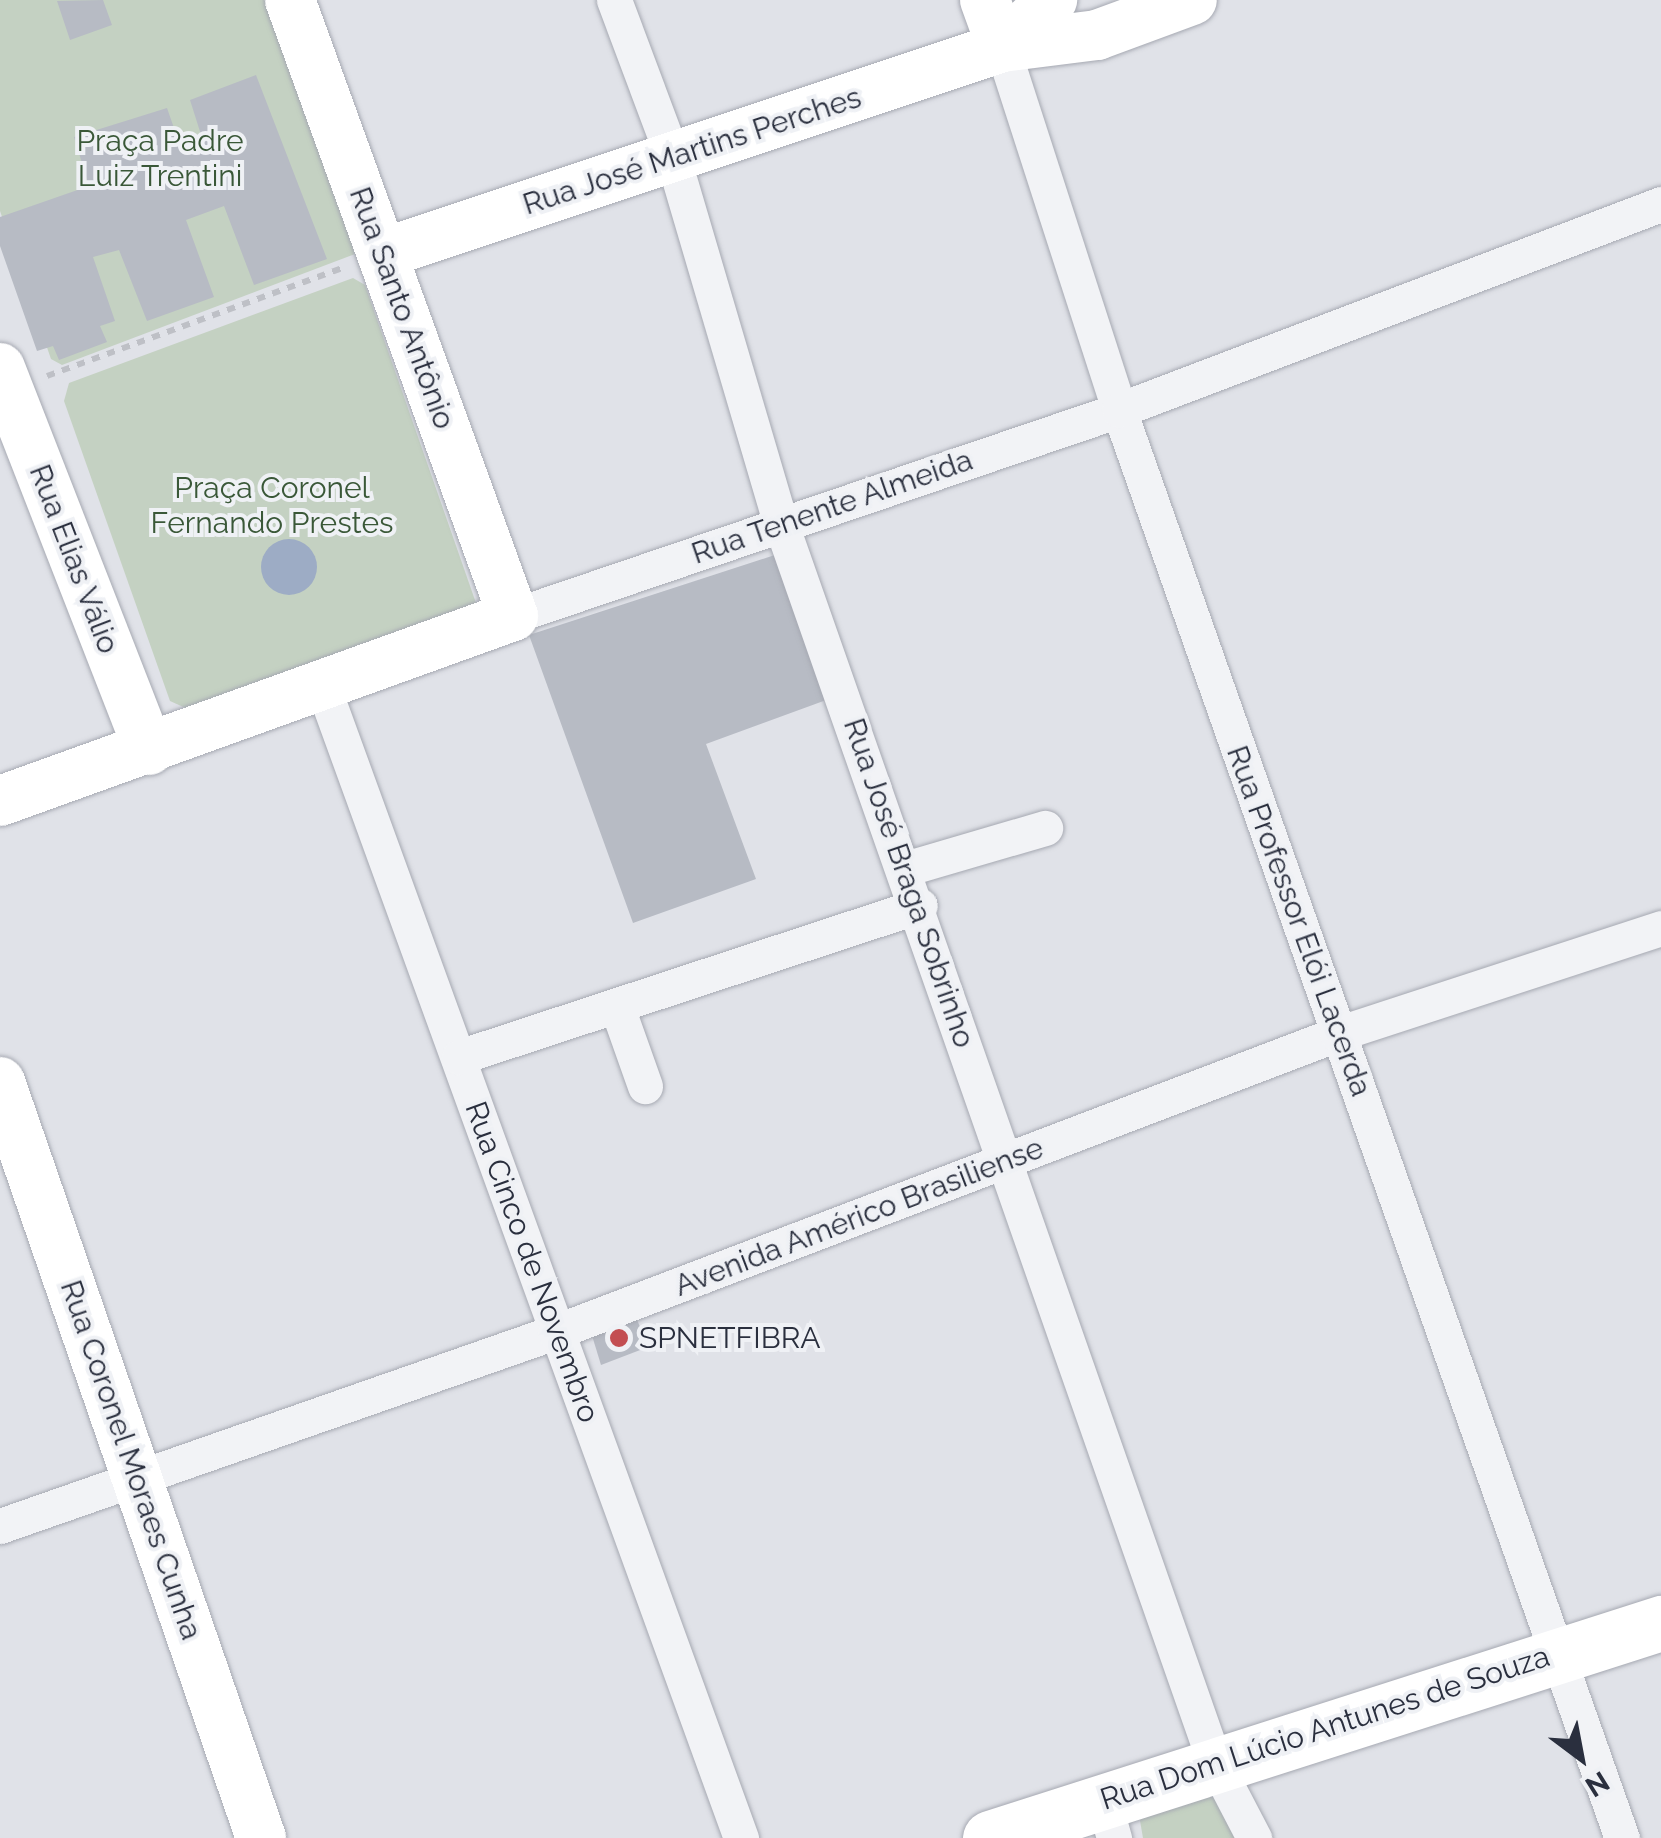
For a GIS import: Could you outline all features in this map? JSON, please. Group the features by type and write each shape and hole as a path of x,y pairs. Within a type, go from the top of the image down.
{"main road":[{"name":"Rua Santo Antônio","path":"290,0 513,616"},
{"name":"Rua Professor Elói Lacerda","path":"985,0 1002,47"},
{"path":"1002,47 1052,0"},
{"path":"1002,47 1096,35 1192,0"},
{"name":"Rua José Martins Perches","path":"382,254 1002,47"},
{"name":"Rua Elias Válio","path":"3,384 149,750"},
{"name":"Rua Tenente Almeida","path":"0,801 513,616"},
{"name":"Rua Coronel Moraes Cunha","path":"0,1082 260,1838"},
{"name":"Rua Dom Lúcio Antunes de Souza","path":"990,1838 1108,1819 1215,1763 1661,1623"}],"street":[{"name":"Rua José Braga Sobrinho","path":"614,0 673,158 781,524 908,868 1004,1162 1215,1763 1254,1838"},
{"name":"Rua Professor Elói Lacerda","path":"1002,47 1118,410 1622,1838"},
{"name":"Rua Tenente Almeida","path":"513,616 1118,410 1661,204"},
{"name":"Rua Cinco de Novembro","path":"323,687 741,1838"},
{"path":"908,868 1045,828"},
{"path":"459,1057 920,905"},
{"name":"Avenida Américo Brasiliense","path":"0,1526 139,1481 556,1332 1338,1034 1661,928"},
{"path":"618,1007 645,1086"}],"path":[{"path":"3,384 382,254"}],"green space":[{"name":"Praça Padre Luiz Trentini","path":"0,0 272,0 355,254 62,365 51,359 0,211"},
{"name":"Praça Coronel Fernando Prestes","path":"353,278 365,285 476,603 190,710 170,701 64,401 69,383"},
{"path":"1222,1780 1244,1838 1143,1838 1138,1809"}],"water":[{"path":"289,539 308,548 317,567 308,586 289,595 270,586 261,567 270,548"}],"building":[{"path":"103,0 112,25 70,40 57,1"},
{"path":"256,75 327,259 254,285 224,206 186,220 214,297 147,321 119,250 93,257 115,321 100,326 107,342 59,360 53,346 37,351 0,246 0,217 89,186 74,137 167,108 181,148 203,141 190,100"},
{"path":"784,552 829,699 706,744 756,879 633,923 529,635"},
{"name":"SPNETFIBRA","path":"634,1312 648,1347 601,1365 590,1329"}],"place":[{"name":"SPNETFIBRA","path":"619,1338"}]}
